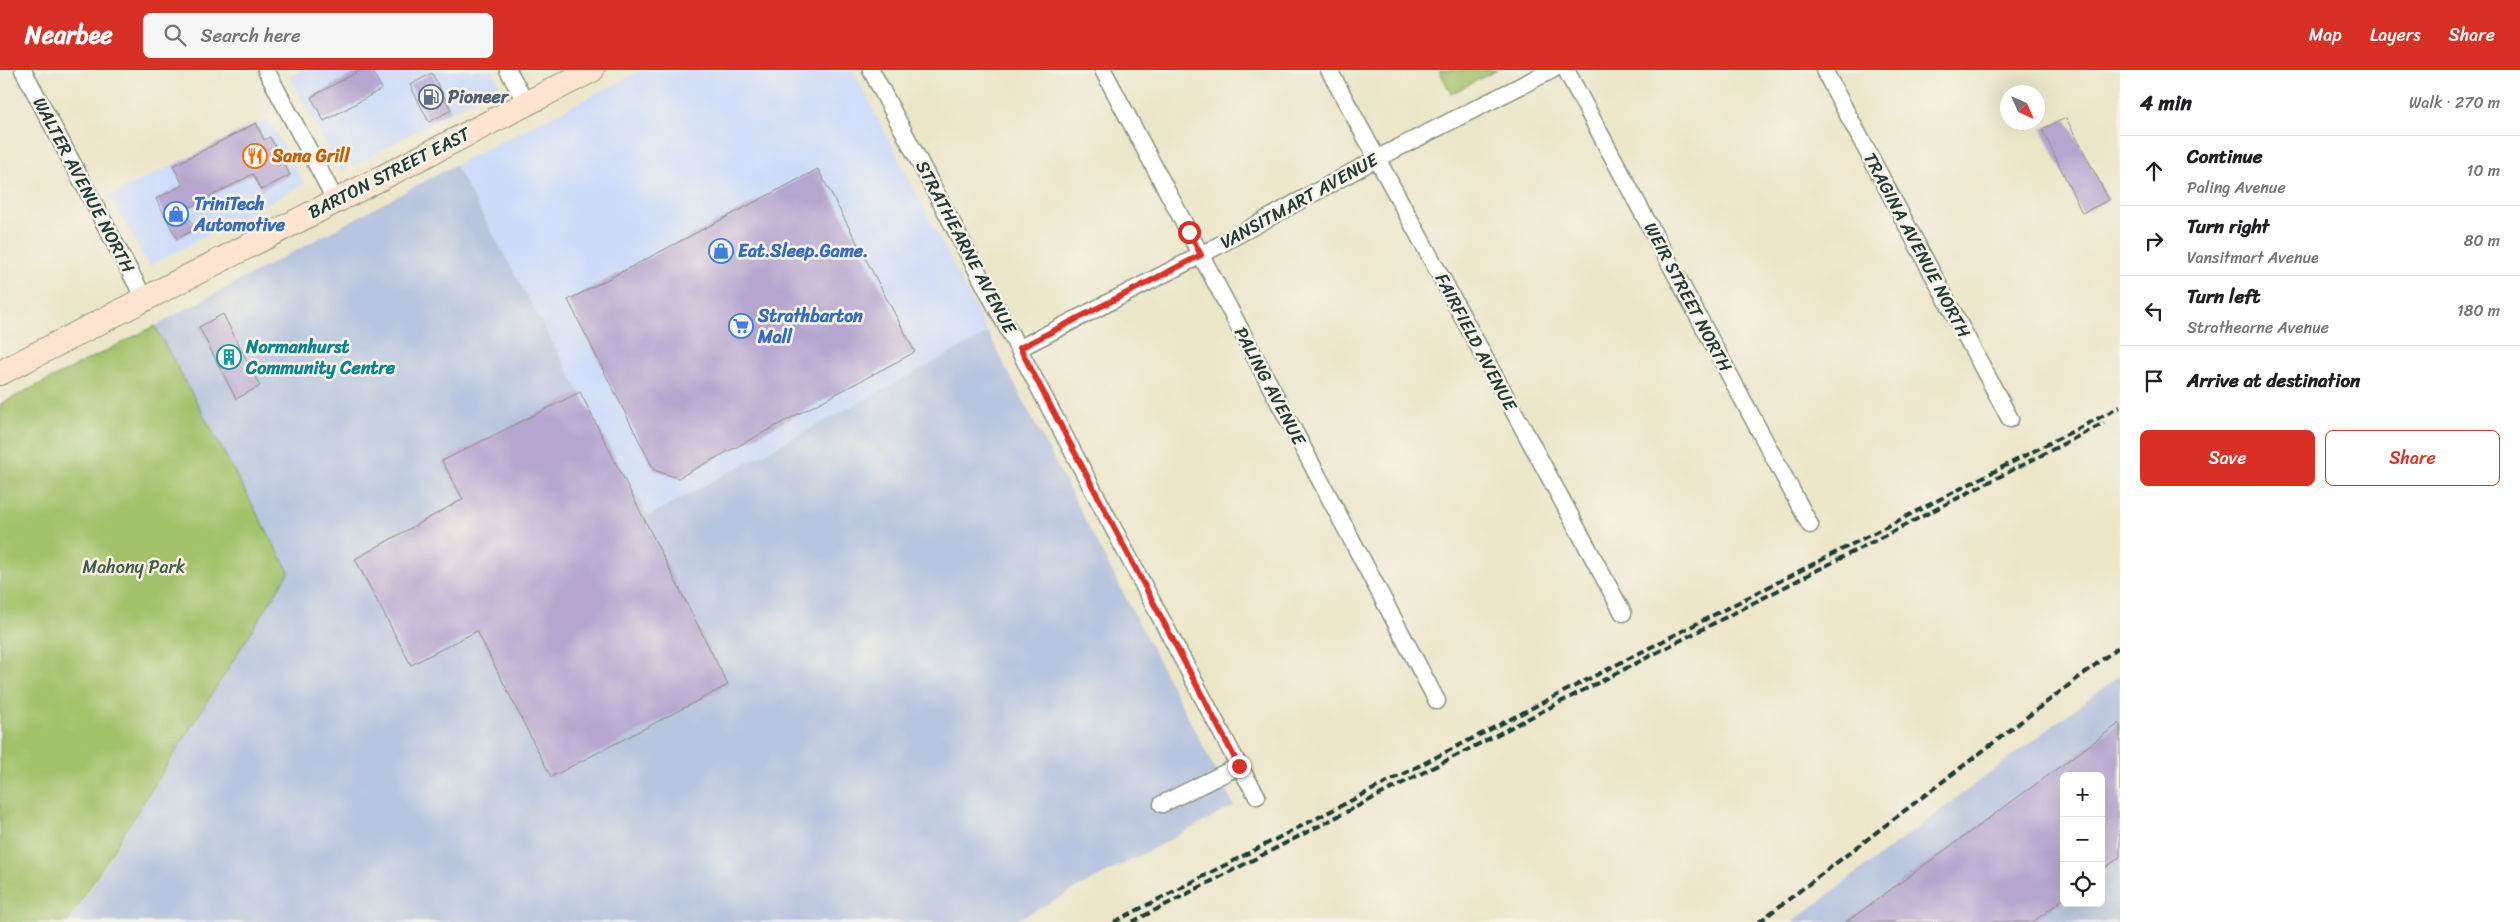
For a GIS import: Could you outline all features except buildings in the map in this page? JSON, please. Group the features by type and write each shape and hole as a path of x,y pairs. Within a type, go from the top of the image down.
{"main road":[{"name":"BARTON STREET EAST","path":"0,373 592,70"}],"street":[{"name":"WALTER AVENUE NORTH","path":"23,70 145,300"},
{"path":"266,70 336,201"},
{"path":"508,70 526,103"},
{"name":"STRATHEARNE AVENUE","path":"871,70 1020,348 1239,766 1257,796"},
{"name":"PALING AVENUE","path":"1103,70 1437,701"},
{"name":"FAIRFIELD AVENUE","path":"1329,70 1623,613"},
{"name":"VANSITMART AVENUE","path":"1020,348 1201,255 1376,159 1552,70"},
{"name":"WEIR STREET NORTH","path":"1566,70 1810,525"},
{"name":"TRAGINA AVENUE NORTH","path":"1824,70 2010,419"},
{"path":"1162,804 1239,766"}],"shaded area":[{"path":"303,70 492,70 500,85 341,172 290,77"},
{"path":"643,70 853,70 988,333 648,516 455,165"},
{"path":"269,119 304,184 149,266 109,196"},
{"path":"455,165 648,516 988,333 1234,806 1013,922 70,922 289,572 155,326"},
{"path":"2120,675 2120,922 1792,922"}],"green space":[{"path":"1439,70 1497,70 1451,94"},
{"name":"Mahony Park","path":"155,326 289,572 68,922 0,922 0,404"}],"railway":[{"path":"1114,922 2120,407"},
{"path":"1132,922 2104,423"},
{"path":"1759,922 2120,646"}],"place":[{"name":"Pioneer","path":"431,97"},
{"name":"Sana Grill","path":"255,156"},
{"name":"TriniTech Automotive","path":"176,214"},
{"name":"Eat.Sleep.Game.","path":"721,251"},
{"name":"Strathbarton Mall","path":"741,326"},
{"name":"Normanhurst Community Centre","path":"229,357"}],"route":[{"path":"1189,232 1201,255 1020,348 1239,766"}]}
